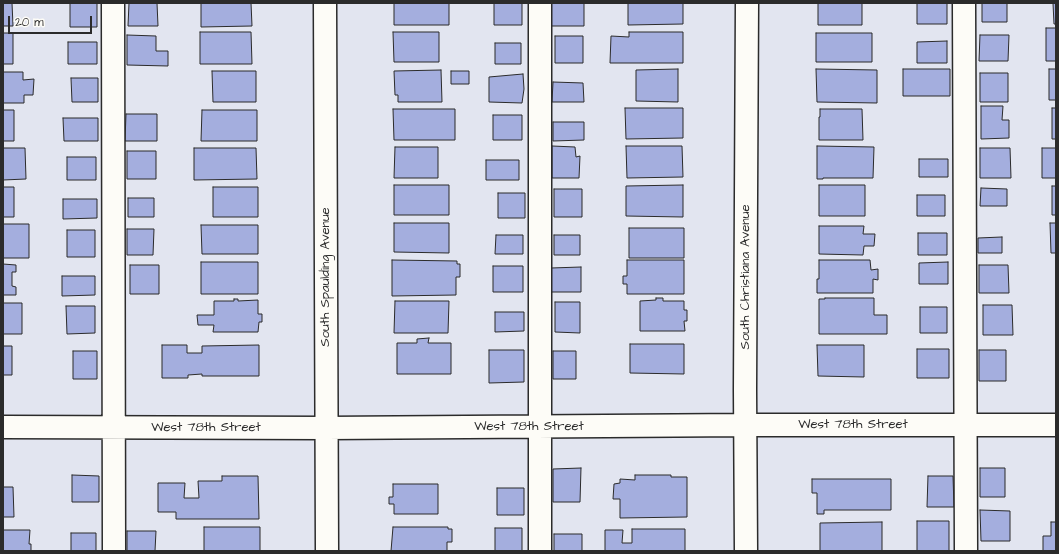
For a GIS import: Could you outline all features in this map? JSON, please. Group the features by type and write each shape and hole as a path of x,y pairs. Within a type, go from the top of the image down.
{"street":[{"path":"113,3 114,551"},
{"name":"South Spaulding Avenue","path":"325,3 327,551"},
{"path":"540,3 540,551"},
{"name":"South Christiana Avenue","path":"746,551 745,425 747,3"},
{"path":"964,3 966,551"},
{"name":"West 78th Street","path":"3,427 326,428 745,425 1056,425"}],"building":[{"path":"3,3 12,3 13,26 3,26"},
{"path":"70,3 97,3 97,27 70,27"},
{"path":"129,3 157,3 158,26 128,26"},
{"path":"201,3 251,3 252,26 201,27"},
{"path":"394,3 449,3 449,25 394,25"},
{"path":"494,3 522,3 522,25 494,25"},
{"path":"550,3 584,3 584,26 550,26"},
{"path":"628,3 683,3 683,24 628,25"},
{"path":"818,3 862,3 862,25 818,25"},
{"path":"917,3 947,3 947,24 917,24"},
{"path":"982,3 1007,3 1007,22 982,22"},
{"path":"1053,3 1056,3 1056,24 1054,24"},
{"path":"1046,28 1056,28 1056,61 1046,61"},
{"path":"200,32 251,32 252,64 200,64"},
{"path":"393,32 439,32 439,62 394,62"},
{"path":"629,32 683,32 683,63 610,63 611,36 629,37"},
{"path":"3,33 13,33 13,64 3,64"},
{"path":"816,33 872,33 872,62 816,62"},
{"path":"127,35 156,36 156,51 168,51 168,66 127,65"},
{"path":"980,35 1009,35 1008,61 979,61"},
{"path":"555,36 583,36 583,63 555,63"},
{"path":"947,41 947,63 917,63 917,42"},
{"path":"68,42 97,42 97,64 68,64"},
{"path":"495,43 521,43 521,64 495,64"},
{"path":"678,69 678,102 636,101 636,70"},
{"path":"816,69 877,70 877,103 817,102"},
{"path":"903,69 950,69 950,96 903,96"},
{"path":"1049,69 1056,69 1056,100 1049,100"},
{"path":"441,70 442,102 398,102 398,95 395,95 394,71"},
{"path":"212,71 256,71 256,102 213,102"},
{"path":"451,71 469,71 469,84 451,84"},
{"path":"3,72 23,72 23,80 34,79 33,95 24,95 24,103 3,103"},
{"path":"980,73 1008,73 1008,102 980,102"},
{"path":"523,74 524,89 522,103 489,102 489,77"},
{"path":"71,78 98,78 98,102 72,102"},
{"path":"553,82 583,83 584,102 552,102"},
{"path":"981,106 1003,106 1002,120 1009,120 1009,138 981,139"},
{"path":"625,108 683,108 683,138 626,139"},
{"path":"1052,108 1056,108 1056,139 1052,139"},
{"path":"393,109 455,109 455,140 394,140"},
{"path":"820,109 862,109 863,140 819,140"},
{"path":"3,110 14,110 14,141 3,141"},
{"path":"202,110 257,110 257,141 201,141"},
{"path":"126,114 157,114 157,141 125,141"},
{"path":"493,115 522,115 522,140 493,140"},
{"path":"63,118 98,118 98,141 64,141"},
{"path":"553,122 584,122 584,140 553,141"},
{"path":"552,146 575,147 576,157 580,156 579,178 552,178"},
{"path":"626,146 682,146 683,177 627,178"},
{"path":"817,146 874,147 873,178 817,179"},
{"path":"395,147 438,147 438,178 394,178"},
{"path":"3,148 25,148 26,179 3,180"},
{"path":"194,148 256,148 257,179 194,180"},
{"path":"980,148 1010,148 1011,178 980,178"},
{"path":"1042,148 1056,148 1056,178 1042,178"},
{"path":"127,151 156,151 156,179 127,179"},
{"path":"67,157 96,157 96,180 67,180"},
{"path":"919,159 948,159 948,177 919,177"},
{"path":"486,160 519,160 519,180 486,180"},
{"path":"394,185 449,185 449,215 394,215"},
{"path":"683,185 683,217 626,216 626,186"},
{"path":"819,185 865,185 865,216 819,216"},
{"path":"1052,186 1056,186 1056,215 1052,215"},
{"path":"3,187 14,187 14,217 3,217"},
{"path":"213,187 258,187 258,217 213,217"},
{"path":"981,188 1007,189 1007,206 980,206"},
{"path":"554,189 582,189 582,217 554,217"},
{"path":"498,193 525,193 525,218 498,218"},
{"path":"917,195 945,195 945,216 917,216"},
{"path":"128,198 154,198 154,217 128,217"},
{"path":"63,199 97,199 97,218 63,219"},
{"path":"394,223 449,223 449,253 394,252"},
{"path":"1050,223 1056,223 1056,253 1051,253"},
{"path":"3,224 29,224 29,258 3,258"},
{"path":"201,225 258,225 258,254 202,254"},
{"path":"819,226 864,226 863,234 875,234 874,246 864,246 863,255 819,254"},
{"path":"629,228 684,228 684,258 629,258"},
{"path":"127,229 154,229 153,255 127,255"},
{"path":"67,230 95,230 95,257 67,257"},
{"path":"918,233 947,233 947,255 918,255"},
{"path":"496,235 523,235 523,254 495,254"},
{"path":"554,235 580,235 580,255 554,255"},
{"path":"1002,237 1002,253 978,253 978,238"},
{"path":"392,260 457,261 457,264 460,264 460,277 456,277 456,295 392,296"},
{"path":"627,260 684,260 684,294 627,294 627,284 623,284 623,276 627,276"},
{"path":"819,260 870,260 871,270 878,269 878,280 873,279 873,293 817,293"},
{"path":"201,262 258,262 258,294 201,294"},
{"path":"948,262 948,284 919,284 919,263"},
{"path":"3,264 16,265 16,272 12,272 12,286 16,287 16,295 3,295"},
{"path":"130,265 159,265 159,294 130,294"},
{"path":"979,265 1008,265 1009,293 979,293"},
{"path":"493,266 523,266 523,292 493,292"},
{"path":"581,267 581,292 551,292 551,268"},
{"path":"62,276 95,276 95,295 62,296"},
{"path":"656,298 663,298 663,301 684,301 684,310 687,310 687,321 684,321 685,331 640,331 640,301 656,300"},
{"path":"874,298 874,315 887,315 887,334 819,334 819,299"},
{"path":"234,299 238,299 238,301 258,300 258,314 262,314 262,322 259,322 258,332 213,332 214,325 198,325 197,315 214,315 214,301 234,301"},
{"path":"395,301 449,301 448,333 394,333"},
{"path":"555,302 580,302 580,333 555,332"},
{"path":"3,303 22,303 22,334 3,334"},
{"path":"983,305 1012,305 1013,335 983,335"},
{"path":"66,306 95,306 95,333 67,334"},
{"path":"920,307 947,307 947,333 920,333"},
{"path":"495,312 524,312 524,331 495,332"},
{"path":"429,338 428,343 451,343 451,374 397,374 397,343 417,343 417,339"},
{"path":"630,344 684,344 684,374 630,373"},
{"path":"162,345 187,345 187,353 202,353 202,346 259,345 259,376 202,376 202,374 188,375 188,378 162,378"},
{"path":"817,345 864,345 864,377 818,376"},
{"path":"3,346 12,346 12,375 3,375"},
{"path":"917,349 949,349 949,378 917,378"},
{"path":"489,350 524,350 524,382 489,383"},
{"path":"979,350 1006,350 1006,381 979,381"},
{"path":"73,351 97,351 97,379 73,379"},
{"path":"553,351 576,351 576,379 553,379"},
{"path":"581,468 580,502 553,502 553,469"},
{"path":"980,468 1005,468 1005,497 980,497"},
{"path":"72,475 99,476 99,502 72,502"},
{"path":"635,475 671,475 671,477 687,477 687,517 620,518 620,499 613,499 614,484 620,483 620,479 635,480"},
{"path":"222,476 258,476 259,519 176,519 176,512 158,512 158,483 185,483 184,498 199,498 198,481 222,481"},
{"path":"928,476 953,476 954,507 927,507"},
{"path":"812,479 891,479 891,510 824,510 824,514 817,514 817,493 812,493"},
{"path":"393,484 438,484 438,514 394,514 394,504 389,504 389,497 393,497"},
{"path":"3,487 13,487 14,517 3,517"},
{"path":"497,488 524,488 524,515 497,515"},
{"path":"980,510 1010,511 1010,541 981,541"},
{"path":"917,521 949,521 949,551 917,551"},
{"path":"882,522 882,551 820,551 820,523"},
{"path":"1051,522 1056,522 1056,551 1043,551 1043,536 1051,536"},
{"path":"204,527 260,527 260,551 204,551"},
{"path":"393,527 448,527 448,529 452,529 452,542 447,542 447,551 391,551"},
{"path":"495,528 522,528 522,551 495,551"},
{"path":"632,529 685,529 685,551 605,551 605,530 623,530 622,543 632,543"},
{"path":"3,530 30,530 29,544 31,544 31,551 3,551"},
{"path":"127,531 156,531 155,551 127,551"},
{"path":"71,533 96,533 96,551 71,551"},
{"path":"554,534 582,534 582,551 554,551"}]}
